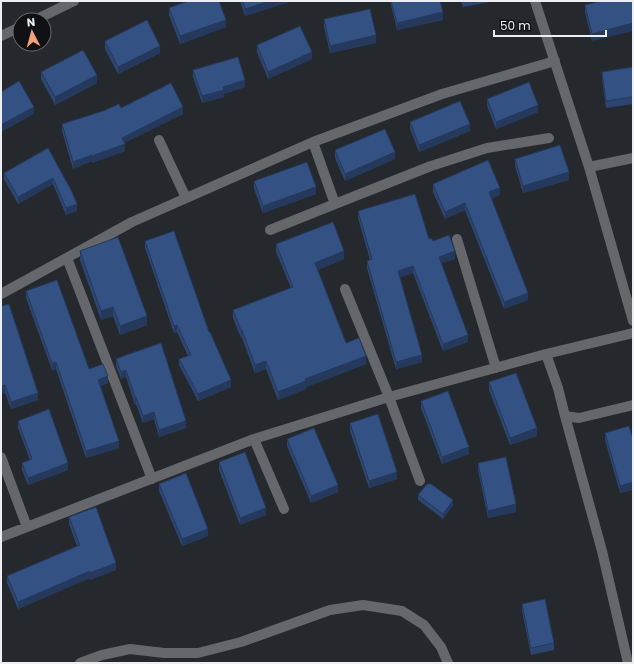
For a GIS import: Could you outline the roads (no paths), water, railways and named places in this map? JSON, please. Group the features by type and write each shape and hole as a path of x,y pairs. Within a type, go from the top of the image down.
{"street":[{"path":"51,12 74,1"},
{"path":"535,1 589,168 633,321"},
{"path":"1,36 12,31"},
{"path":"1,294 132,222 313,142 442,94 555,61"},
{"path":"270,230 431,166 487,148 549,138"},
{"path":"159,140 186,198"},
{"path":"313,142 335,204"},
{"path":"589,168 633,158"},
{"path":"457,239 496,368"},
{"path":"67,258 152,479"},
{"path":"345,289 389,397 420,481"},
{"path":"1,537 254,439 389,397 546,354 633,333"},
{"path":"546,354 558,388 602,551 628,663"},
{"path":"565,416 580,418 633,405"},
{"path":"254,439 284,509"},
{"path":"1,457 27,527"},
{"path":"80,663 102,655 130,649 164,654 198,653 241,642 330,610 363,605 402,610 424,625 441,647 448,663"}]}
